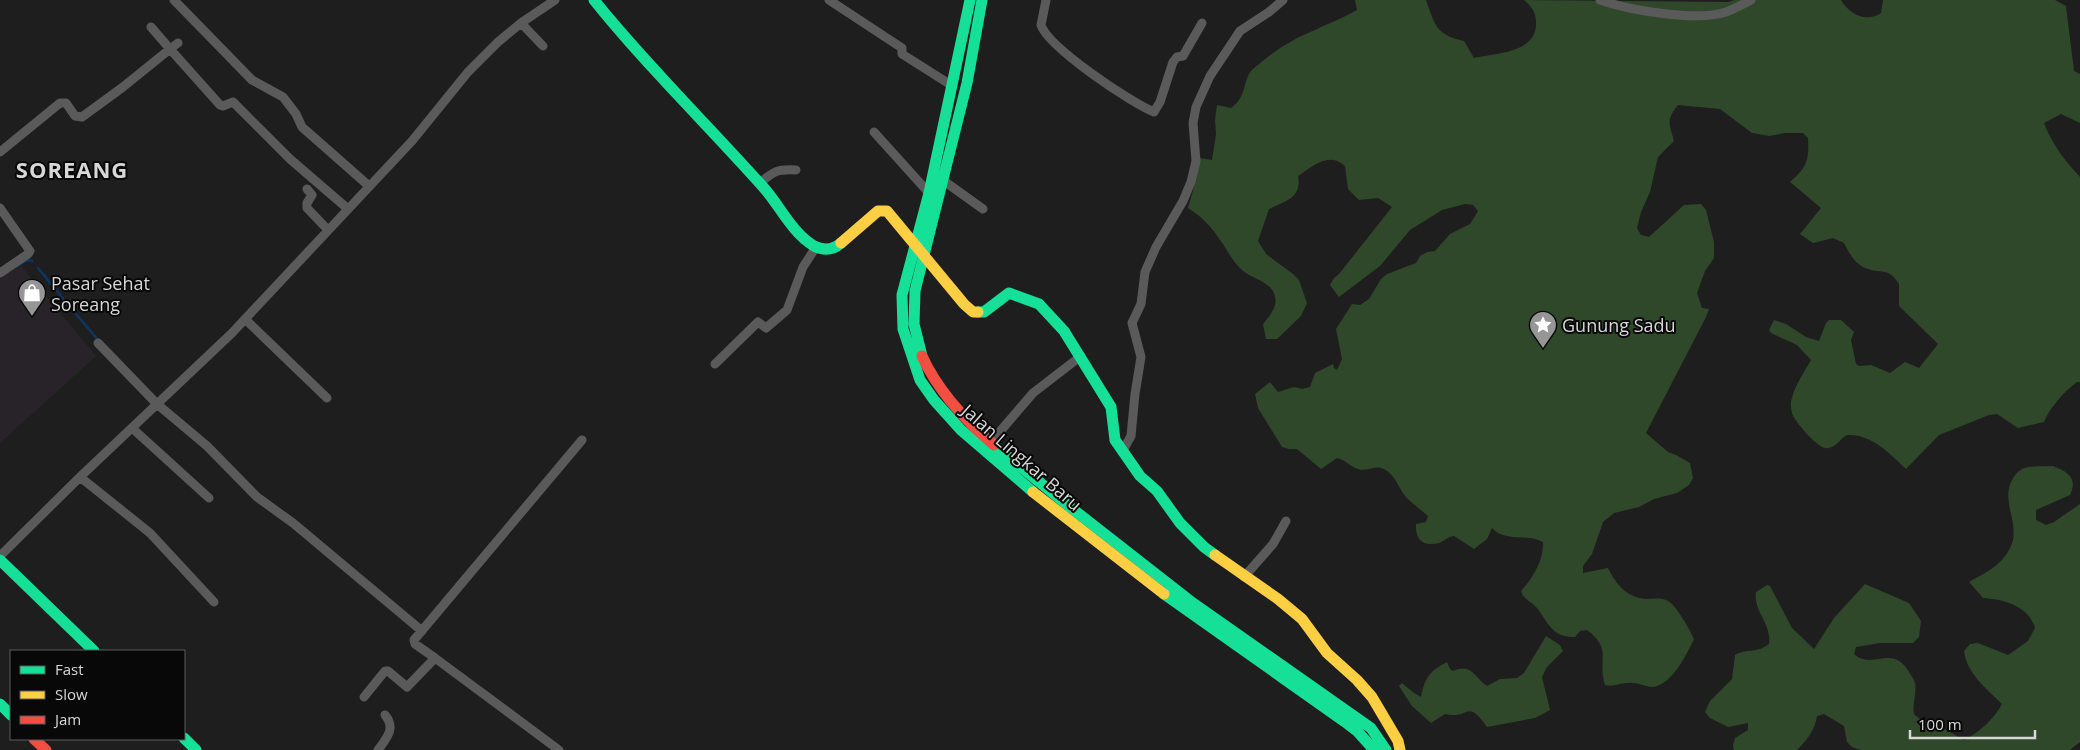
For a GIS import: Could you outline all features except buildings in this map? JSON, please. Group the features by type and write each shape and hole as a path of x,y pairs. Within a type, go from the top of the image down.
{"main road":[{"path":"594,0 622,36 760,183 805,239 816,247 828,250 835,248 882,210 890,213 964,304 973,312 984,312 1009,293 1039,304 1064,331 1111,407 1116,440 1122,452 1140,476 1156,491 1180,523 1204,547 1244,577 1278,599 1302,619 1327,654 1367,690 1398,741 1400,750"},
{"name":"Jalan Lingkar Baru","path":"970,0 929,192 902,295 903,328 920,380 934,400 961,430 1057,512 1186,612 1345,722 1358,732 1374,750"},
{"name":"Jalan Lingkar Baru","path":"982,0 967,83 915,291 914,324 920,351 930,374 941,391 991,442 1065,504 1193,602 1371,728 1386,750"},
{"path":"0,560 93,650"},
{"path":"0,704 10,714"},
{"path":"185,739 196,750"},
{"path":"35,740 46,750"}],"street":[{"path":"174,0 252,80 283,97 296,114 302,127 369,186"},
{"path":"0,556 245,319 412,141 468,72 498,42 521,23 555,0"},
{"path":"829,0 902,48 902,54 951,85"},
{"path":"1046,0 1041,25 1050,39 1080,66 1154,112 1160,102 1173,62 1177,57 1183,56 1202,23"},
{"path":"1122,452 1131,436 1134,394 1141,358 1132,323 1141,304 1145,272 1156,247 1183,201 1191,182 1196,161 1194,123 1196,107 1210,76 1240,31 1269,12 1283,0"},
{"path":"1600,0 1614,5 1695,16 1726,12 1751,0"},
{"path":"521,23 543,46"},
{"path":"150,27 174,46 220,104 223,106 232,102 290,159 348,209"},
{"path":"0,152 60,103 66,103 75,116 82,117 174,46"},
{"path":"874,132 929,192"},
{"path":"760,183 773,172 782,169 796,170"},
{"path":"944,180 983,209"},
{"path":"308,189 312,195 307,203 307,208 328,230"},
{"path":"0,208 30,250 28,254 0,273"},
{"path":"715,364 758,322 766,328 787,310 803,267 816,247"},
{"path":"245,319 327,398"},
{"path":"98,343 157,404 207,446 257,497 293,523 422,631"},
{"path":"991,442 1033,393 1081,356"},
{"path":"132,428 209,498"},
{"path":"559,750 414,642 582,440"},
{"path":"80,477 150,533 214,602"},
{"path":"1244,577 1273,544 1286,521"},
{"path":"364,697 385,671 388,671 407,687 435,658"},
{"path":"378,750 391,730 389,720 385,715"}],"shaded area":[{"name":"Pasar Sehat Soreang","path":"21,266 96,356 0,443 0,277"}],"green space":[{"path":"1355,0 1426,0 1438,28 1448,36 1464,41 1474,58 1514,50 1530,40 1535,33 1536,19 1533,10 1524,0 1729,2 1734,0 1841,0 1853,13 1870,17 1881,13 1883,0 2055,0 2066,6 2074,71 2080,74 2080,123 2061,114 2044,123 2059,152 2080,177 2080,382 2072,386 2058,400 2044,422 2018,428 1997,414 1989,415 1939,435 1906,469 1880,446 1864,438 1847,435 1831,447 1821,447 1801,427 1794,417 1791,408 1791,400 1795,388 1811,360 1797,345 1771,333 1769,330 1774,320 1786,324 1806,337 1819,341 1829,320 1841,320 1854,332 1851,340 1856,364 1859,366 1871,365 1890,373 1905,362 1919,368 1938,344 1899,306 1899,284 1892,275 1860,265 1844,243 1833,238 1813,243 1800,234 1821,208 1790,182 1806,163 1808,138 1803,133 1785,133 1769,136 1752,133 1720,109 1678,105 1670,118 1674,141 1658,157 1650,192 1641,212 1637,228 1641,235 1649,237 1684,205 1701,204 1706,210 1714,242 1714,258 1705,271 1697,293 1702,308 1709,309 1646,433 1668,452 1690,463 1693,478 1689,485 1677,493 1654,499 1639,507 1614,513 1603,522 1592,554 1583,566 1583,573 1608,568 1622,589 1632,596 1668,601 1679,612 1694,639 1672,676 1658,686 1651,687 1631,683 1612,686 1605,685 1602,669 1602,649 1595,637 1587,630 1580,631 1575,637 1561,635 1548,624 1537,608 1522,594 1521,591 1533,575 1542,556 1543,542 1537,539 1510,537 1498,533 1492,528 1487,539 1474,549 1454,536 1439,543 1424,543 1417,534 1416,524 1426,522 1428,516 1407,498 1386,470 1381,468 1358,469 1337,458 1321,469 1297,449 1282,447 1258,408 1255,394 1270,382 1278,392 1294,387 1302,389 1310,387 1315,373 1333,364 1337,370 1342,359 1336,329 1352,304 1360,305 1369,299 1381,279 1387,274 1416,263 1420,256 1427,252 1435,251 1450,234 1470,224 1478,211 1473,205 1465,204 1442,210 1410,230 1380,266 1339,297 1330,285 1334,278 1392,207 1378,198 1359,200 1348,189 1345,166 1339,162 1327,160 1315,164 1298,176 1298,189 1291,198 1269,209 1258,241 1266,254 1299,280 1307,303 1301,316 1277,339 1266,339 1263,324 1274,308 1276,301 1274,292 1264,282 1242,270 1210,226 1188,208 1196,180 1199,158 1212,160 1216,134 1217,105 1231,108 1243,93 1247,78 1253,69 1290,42 1357,10"},
{"path":"2053,466 2070,476 2073,484 2072,489 2070,495 2036,510 2036,520 2046,525 2054,522 2080,504 2080,742 2070,750 1861,750 1852,747 1847,742 1844,726 1824,714 1817,716 1810,734 1797,750 1734,750 1735,738 1748,730 1748,723 1728,727 1710,718 1705,712 1710,701 1732,679 1735,655 1760,649 1769,644 1768,630 1757,606 1756,599 1756,592 1767,585 1770,586 1792,628 1814,649 1834,618 1865,584 1909,603 1921,621 1919,637 1913,643 1880,643 1856,647 1854,654 1868,660 1896,659 1903,664 1915,682 1914,714 1921,720 1937,725 1964,740 1986,725 2002,704 1973,674 1964,651 1970,644 1978,643 2008,655 2028,641 2035,628 2032,620 2021,609 2007,602 1983,598 1969,582 1987,572 2002,560 2010,548 2014,531 2008,497 2009,488 2015,475 2025,468"},
{"path":"1546,636 1560,645 1563,651 1547,667 1542,677 1550,710 1535,718 1487,727 1471,711 1453,715 1445,714 1431,723 1412,706 1399,686 1402,683 1421,697 1424,684 1429,675 1436,668 1447,662 1453,671 1459,669 1468,670 1487,686 1500,679 1517,678 1524,673"}],"waterway":[{"path":"16,267 27,260 32,261"},
{"path":"38,268 69,306"},
{"path":"76,314 98,340"}],"traffic: fast":[{"path":"594,0 635,48 764,188 806,241 821,249 832,248 841,243"},
{"path":"970,0 929,193 902,295 903,329 920,380 934,400 961,430 1033,492"},
{"path":"922,356 914,324 915,291 967,83 982,0"},
{"path":"978,312 984,312 1009,293 1039,304 1064,331 1111,407 1115,440 1140,476 1157,491 1180,523 1204,547 1215,555"},
{"path":"994,445 1193,603 1371,728 1386,750"},
{"path":"0,560 93,650"},
{"path":"1164,594 1345,722 1358,732 1374,750"},
{"path":"0,704 10,714"},
{"path":"185,739 196,750"}],"traffic: slow":[{"path":"841,243 878,211 887,211 964,304 973,312 978,312"},
{"path":"1033,492 1164,594"},
{"path":"1215,555 1278,599 1302,619 1327,653 1357,680 1372,697 1398,741 1400,750"}],"traffic: jam":[{"path":"922,356 953,404 994,445"},
{"path":"35,740 46,750"}],"place":[{"name":"Pasar Sehat Soreang","path":"32,317"},
{"name":"Gunung Sadu","path":"1543,349"}],"district":[{"name":"SOREANG","path":"72,169"}]}
